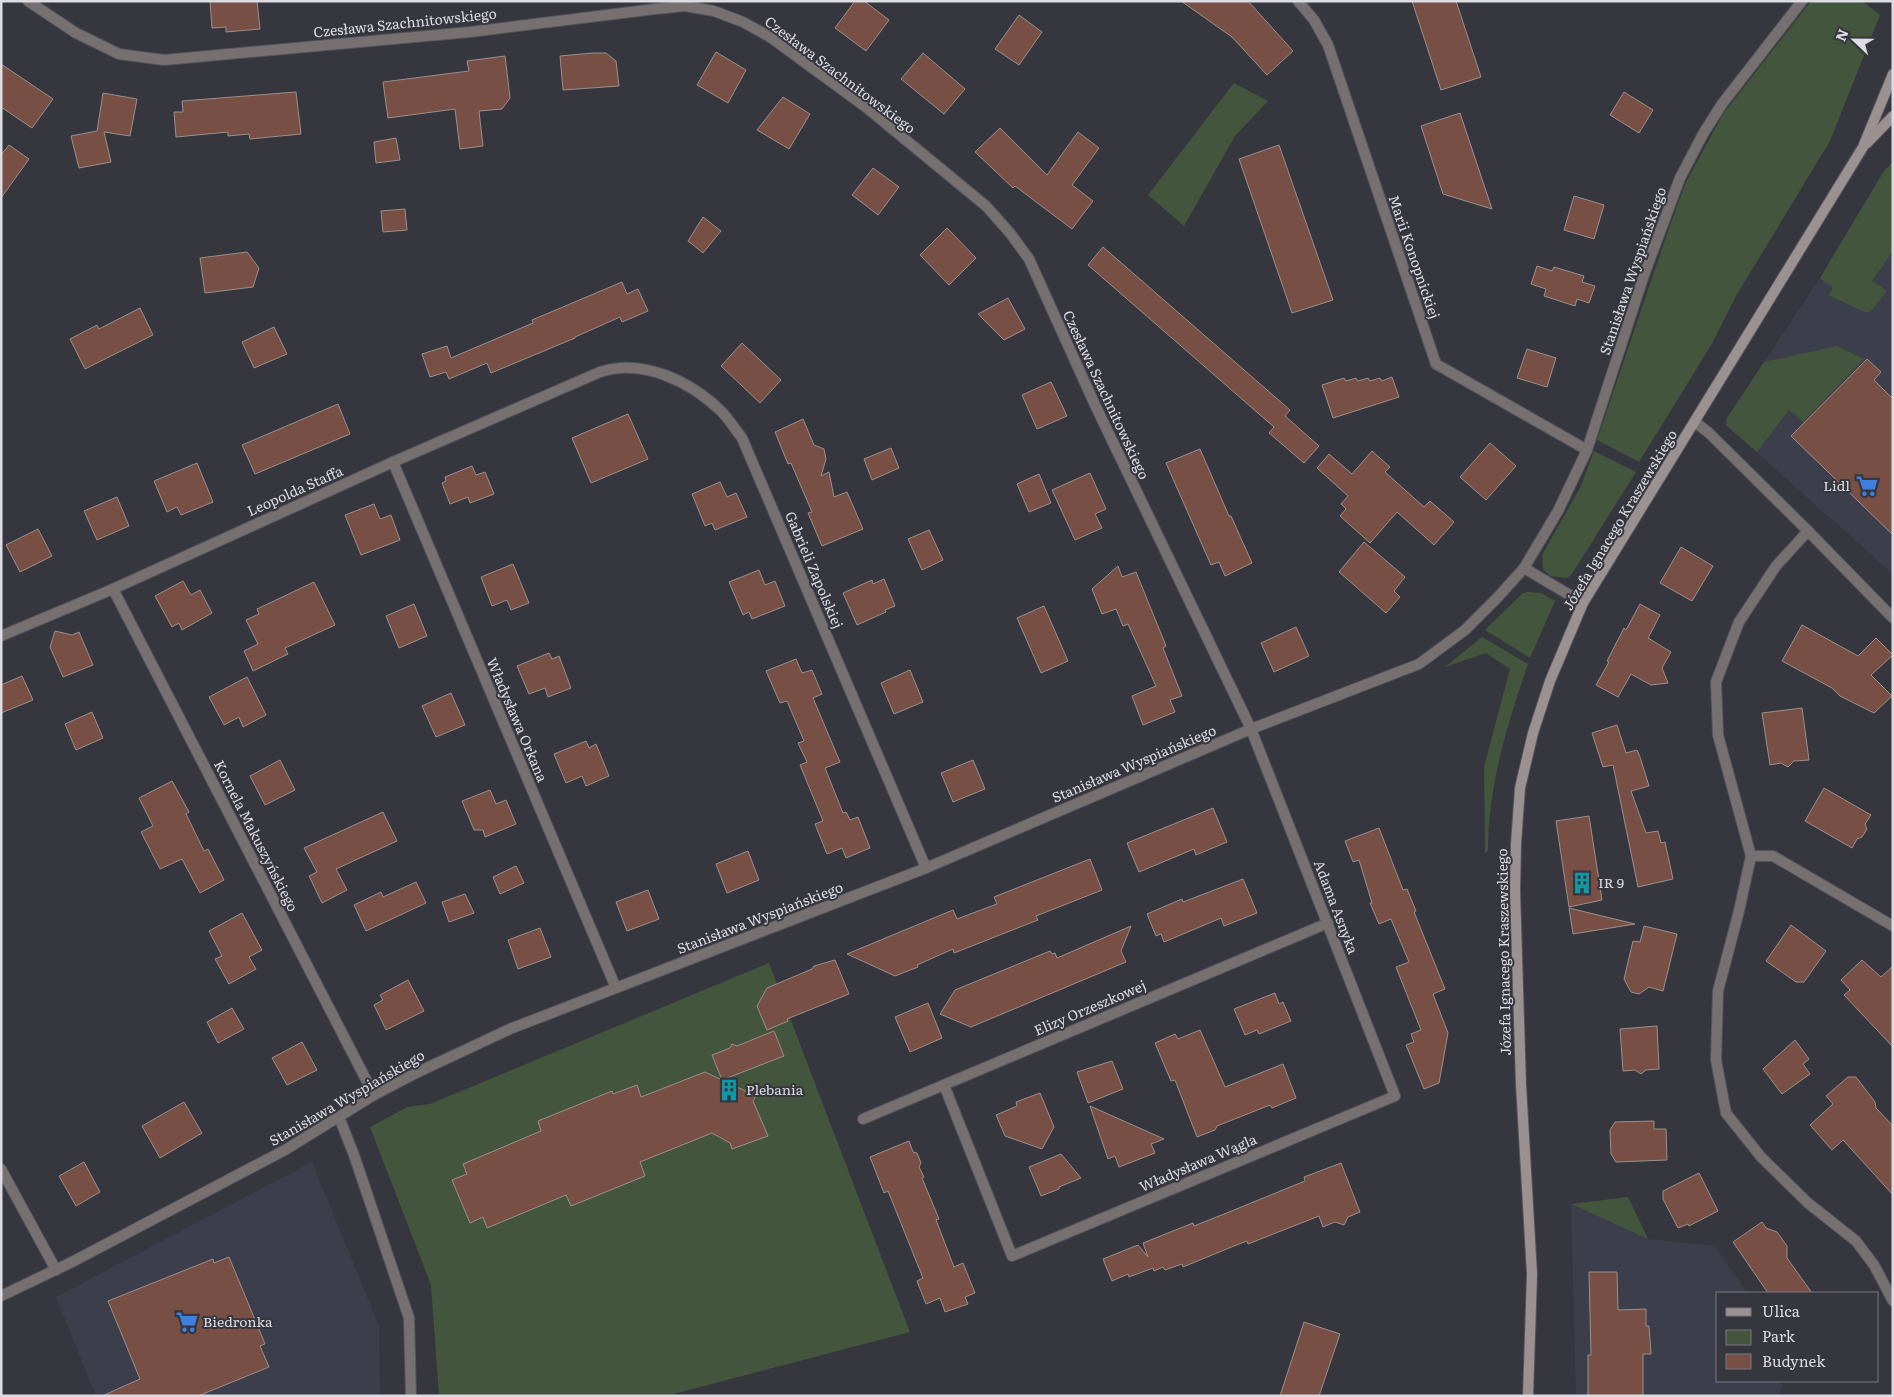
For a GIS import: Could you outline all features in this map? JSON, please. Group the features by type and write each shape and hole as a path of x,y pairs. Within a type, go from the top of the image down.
{"street":[{"name":"Czesława Szachnitowskiego","path":"28,1 76,34 119,54 164,60 470,32 685,6 714,11 744,22 770,37 867,108 986,206 1024,252 1095,405 1251,729"},
{"name":"Marii Konopnickiej","path":"1298,1 1314,20 1328,45 1436,364 1587,450"},
{"name":"Stanisława Wyspiańskiego","path":"1,1296 56,1270 285,1150 374,1095 510,1028 926,868 1251,729 1419,664 1465,630 1524,568 1558,511 1587,450 1644,275 1680,178 1703,134 1722,104 1802,1"},
{"name":"Józefa Ignacego Kraszewskiego","path":"1528,1396 1532,1274 1521,1085 1515,891 1520,788 1533,733 1550,681 1583,603 1863,147 1893,74"},
{"name":"Józefa Ignacego Kraszewskiego","path":"1863,147 1893,116"},
{"name":"Gabrieli Zapolskiej","path":"600,372 614,367 634,367 656,371 674,379 701,394 722,412 742,438 926,868"},
{"name":"Leopolda Staffa","path":"1,636 600,372"},
{"path":"1695,422 1709,433 1893,618"},
{"name":"Władysława Orkana","path":"393,462 616,988"},
{"path":"1808,531 1776,566 1739,622 1716,682 1718,735 1751,856 1718,991 1716,1060 1726,1113 1761,1157 1808,1203 1856,1241 1874,1265 1893,1301"},
{"path":"1524,568 1583,603"},
{"name":"Kornela Makuszyńskiego","path":"113,588 374,1095"},
{"name":"Adama Asnyka","path":"1251,729 1394,1096"},
{"path":"1751,856 1773,856 1893,926"},
{"name":"Elizy Orzeszkowej","path":"863,1119 1328,923"},
{"name":"Władysława Wągla","path":"944,1085 1012,1256 1394,1096"},
{"path":"339,1118 354,1155 409,1318 411,1396"},
{"path":"1,1169 56,1270"}],"shaded area":[{"path":"1893,162 1893,574 1726,425 1727,418 1820,278 1884,171"},
{"path":"312,1162 379,1326 380,1396 96,1396 56,1297"},
{"path":"1571,1204 1648,1239 1715,1246 1746,1292 1716,1292 1716,1382 1783,1382 1779,1396 1576,1396"}],"green space":[{"path":"1811,1 1862,1 1880,15 1830,141 1736,296 1710,347 1639,462 1597,440 1686,182 1723,114"},
{"path":"1234,83 1268,101 1235,136 1184,226 1148,195"},
{"path":"1893,162 1893,251 1872,281 1887,291 1870,312 1865,312 1828,295 1833,288 1820,278 1884,171"},
{"path":"1837,346 1864,359 1803,422 1789,410 1757,452 1726,425 1727,418 1764,362"},
{"path":"1594,451 1636,472 1572,574 1567,578 1550,576 1543,569 1542,555 1580,488"},
{"path":"1523,593 1541,593 1555,601 1530,658 1485,630"},
{"path":"1482,637 1528,664 1500,756 1491,803 1488,851 1485,853 1484,767 1510,669 1486,653 1445,667"},
{"path":"769,963 910,1332 666,1396 439,1396 431,1285 370,1127 407,1107 430,1104"},
{"path":"1628,1197 1648,1239 1571,1204"}],"building":[{"path":"210,1 257,1 260,29 226,32 226,27 212,28"},
{"path":"855,1 864,1 889,20 866,51 835,28"},
{"path":"1181,1 1248,1 1293,51 1267,75 1232,37"},
{"path":"1412,1 1456,1 1481,77 1441,90"},
{"path":"1019,15 1042,32 1019,65 995,49"},
{"path":"716,52 746,70 728,103 697,85"},
{"path":"606,53 616,61 619,86 563,90 560,56"},
{"path":"923,53 965,89 944,114 901,79"},
{"path":"505,56 510,98 502,109 479,111 483,146 460,149 455,109 388,118 383,82 469,71 467,61"},
{"path":"1,64 53,99 32,128 1,107"},
{"path":"296,92 301,134 250,139 249,134 228,136 228,132 176,137 174,112 183,112 182,101"},
{"path":"1624,92 1653,110 1639,133 1610,115"},
{"path":"103,93 137,99 130,136 104,132 111,162 79,168 71,136 97,131"},
{"path":"783,97 810,114 789,149 757,130"},
{"path":"1460,113 1492,209 1443,194 1421,126"},
{"path":"1000,128 1047,175 1078,132 1099,148 1072,185 1093,201 1072,229 1015,186 1013,188 975,152"},
{"path":"396,138 400,160 376,163 374,142"},
{"path":"9,145 29,159 1,198 1,155"},
{"path":"1279,145 1333,300 1292,313 1239,159"},
{"path":"873,168 899,187 878,215 852,195"},
{"path":"1574,196 1604,205 1594,239 1564,230"},
{"path":"405,209 407,230 383,232 381,211"},
{"path":"703,217 721,231 703,253 688,241"},
{"path":"947,228 976,258 949,285 920,255"},
{"path":"1103,247 1290,410 1285,416 1319,446 1304,463 1269,433 1274,427 1088,265"},
{"path":"247,252 259,268 253,287 205,293 200,258"},
{"path":"1537,266 1552,271 1554,267 1584,276 1582,282 1595,286 1589,303 1577,299 1575,306 1544,296 1546,289 1531,284"},
{"path":"622,282 627,294 638,289 648,311 622,322 620,317 491,373 487,363 449,379 446,372 430,377 422,354 447,346 451,358 533,323 532,320"},
{"path":"1008,298 1025,329 1004,340 978,314"},
{"path":"140,308 153,335 85,369 70,339 97,325 99,329"},
{"path":"274,327 287,354 254,368 242,342"},
{"path":"742,343 781,380 760,403 721,366"},
{"path":"1527,349 1556,358 1547,387 1517,378"},
{"name":"Lidl","path":"1867,359 1881,372 1874,380 1893,399 1893,535 1791,436"},
{"path":"1392,377 1399,397 1333,418 1322,385 1344,378 1346,381 1356,378 1358,381 1368,378 1370,381 1380,378 1382,381"},
{"path":"1051,382 1067,416 1037,429 1022,395"},
{"path":"338,404 350,434 255,474 242,445"},
{"path":"628,414 648,459 591,483 572,438"},
{"path":"803,419 814,445 824,449 826,459 821,476 829,472 834,497 847,492 863,529 822,546 808,513 812,512 791,463 788,464 775,432"},
{"path":"1490,443 1516,466 1486,500 1460,477"},
{"path":"891,448 899,468 872,480 864,459"},
{"path":"1200,449 1252,563 1225,576 1219,562 1211,565 1166,463"},
{"path":"1372,451 1390,467 1385,472 1424,507 1430,501 1454,522 1434,545 1397,512 1370,543 1340,516 1346,509 1341,504 1348,496 1317,468 1329,454 1352,474"},
{"path":"197,463 213,502 181,515 177,507 167,512 154,481"},
{"path":"472,466 476,475 485,472 494,494 470,503 468,497 450,504 442,483 446,481 445,477"},
{"path":"1090,473 1106,509 1095,514 1102,528 1075,540 1052,490"},
{"path":"1039,474 1051,503 1029,512 1017,484"},
{"path":"720,482 727,497 736,493 747,517 715,530 712,523 705,526 692,494"},
{"path":"117,497 129,526 97,540 84,511"},
{"path":"374,504 380,519 391,515 400,540 361,555 345,515"},
{"path":"38,529 52,556 20,572 6,545"},
{"path":"929,530 943,560 922,570 908,539"},
{"path":"1364,542 1405,577 1394,591 1400,597 1386,613 1339,572"},
{"path":"1681,547 1713,566 1692,601 1660,583"},
{"path":"513,564 529,603 511,610 507,600 492,606 481,577"},
{"path":"1118,566 1122,577 1136,572 1166,646 1163,648 1182,696 1170,700 1175,712 1143,725 1132,696 1156,686 1128,624 1123,626 1116,609 1102,614 1092,589"},
{"path":"759,570 765,585 775,581 785,606 752,619 749,612 743,615 729,582"},
{"path":"884,579 895,606 857,625 843,593 872,580 873,584"},
{"path":"183,581 191,595 200,590 212,613 182,630 179,623 172,627 155,596"},
{"path":"314,582 335,625 285,648 288,654 253,671 244,651 258,644 246,620 259,614 257,609"},
{"path":"414,604 427,636 399,648 386,616"},
{"path":"1640,604 1660,615 1648,638 1671,652 1662,668 1668,683 1651,685 1631,674 1618,697 1596,685 1609,662 1607,661 1624,628 1626,630"},
{"path":"1044,606 1068,661 1041,673 1017,618"},
{"path":"1802,625 1858,656 1876,638 1893,655 1871,675 1892,696 1874,713 1840,696 1832,688 1782,661"},
{"path":"1296,627 1309,656 1274,672 1261,643"},
{"path":"55,631 72,635 79,632 93,665 63,677 50,647"},
{"path":"549,653 552,659 559,656 571,688 548,697 545,688 529,694 517,666"},
{"path":"796,659 802,673 812,670 822,694 813,698 840,762 825,768 843,813 846,812 850,820 858,817 870,848 846,858 842,848 827,854 815,824 823,821 800,765 807,762 798,743 804,741 787,701 780,703 766,671"},
{"path":"910,670 923,702 894,714 881,683"},
{"path":"22,676 33,700 1,713 1,685"},
{"path":"247,677 266,715 243,727 239,717 224,725 209,697"},
{"path":"451,693 465,725 436,737 422,706"},
{"path":"1802,708 1809,760 1794,761 1788,767 1781,763 1770,765 1762,713"},
{"path":"92,712 103,738 76,750 65,724"},
{"path":"1617,725 1626,753 1637,750 1640,757 1649,786 1631,791 1646,833 1658,831 1661,843 1665,842 1673,879 1638,887 1613,765 1603,767 1592,733"},
{"path":"586,741 589,748 596,744 609,776 586,786 582,776 566,783 554,754"},
{"path":"280,760 295,790 265,805 250,776"},
{"path":"973,760 985,789 953,802 941,773"},
{"path":"172,781 189,812 186,814 204,851 208,849 224,880 200,893 182,859 160,869 141,832 153,826 139,798"},
{"path":"1824,788 1871,815 1865,824 1867,829 1862,837 1857,839 1852,848 1805,821"},
{"path":"490,790 496,804 506,800 516,824 485,837 483,830 474,830 462,801"},
{"path":"1213,808 1227,842 1196,855 1194,849 1139,872 1127,843"},
{"path":"383,812 397,841 336,869 347,890 322,903 309,876 317,872 304,848"},
{"name":"IR 9","path":"1589,816 1602,900 1569,907 1556,821"},
{"path":"1379,828 1403,890 1407,889 1416,911 1414,912 1445,989 1433,994 1448,1033 1439,1083 1424,1089 1406,1045 1414,1042 1411,1034 1421,1030 1396,967 1409,962 1391,919 1379,924 1370,903 1372,903 1359,860 1353,862 1345,841"},
{"path":"748,851 759,880 727,893 716,864"},
{"path":"1090,859 1102,890 1036,916 1038,920 954,953 953,949 917,965 918,967 895,976 847,954 953,910 957,919 997,904 994,897"},
{"path":"516,866 524,883 500,894 493,877"},
{"path":"1243,879 1257,913 1224,926 1221,918 1164,942 1161,934 1156,936 1147,914 1182,899 1183,902"},
{"path":"416,882 426,903 366,931 354,905 381,892 383,897"},
{"path":"648,890 659,919 627,931 616,902"},
{"path":"465,894 474,913 449,922 442,902"},
{"path":"1569,908 1635,924 1573,934"},
{"path":"242,913 262,950 249,957 256,969 229,984 215,959 222,956 209,931"},
{"path":"1791,925 1826,951 1804,982 1796,982 1766,961"},
{"path":"1131,926 1121,951 1126,962 971,1027 940,1014 955,990 1050,951 1052,954 1055,953 1057,958"},
{"path":"1644,926 1677,934 1663,991 1649,987 1639,994 1631,992 1624,979 1633,941 1640,942"},
{"path":"540,928 551,957 518,969 508,940"},
{"path":"835,960 849,994 787,1019 788,1021 767,1030 757,1006 767,988 812,969 814,966"},
{"path":"1862,960 1881,977 1893,966 1893,1047 1844,995 1850,990 1841,980"},
{"path":"408,980 424,1011 386,1030 374,1005 383,1000 380,995"},
{"path":"1275,993 1279,1004 1283,1002 1291,1021 1259,1034 1257,1030 1245,1035 1234,1009"},
{"path":"928,1003 942,1038 910,1052 895,1017"},
{"path":"232,1008 244,1029 218,1043 207,1022"},
{"path":"1657,1026 1659,1069 1646,1070 1641,1074 1635,1070 1623,1071 1620,1029"},
{"path":"1200,1030 1225,1087 1283,1064 1296,1098 1272,1108 1270,1105 1217,1126 1215,1130 1197,1137 1175,1080 1171,1081 1155,1043 1175,1034 1178,1039"},
{"path":"774,1031 784,1056 722,1080 712,1055 730,1048 732,1044 737,1046"},
{"path":"1795,1040 1809,1059 1803,1064 1810,1074 1782,1094 1763,1069"},
{"path":"302,1042 317,1070 287,1085 272,1058"},
{"path":"1112,1061 1123,1089 1088,1103 1077,1072"},
{"path":"705,1072 756,1096 753,1101 768,1136 732,1149 730,1143 712,1133 640,1162 645,1176 571,1206 566,1195 487,1228 483,1217 470,1223 452,1180 467,1174 463,1164 541,1131 538,1121 612,1091 613,1094 637,1085 641,1097"},
{"path":"1848,1077 1856,1077 1875,1102 1876,1108 1893,1126 1893,1195 1843,1140 1832,1150 1810,1125 1833,1104 1826,1096"},
{"path":"1040,1093 1054,1127 1042,1149 1005,1136 996,1115 1017,1106 1016,1102"},
{"path":"184,1102 202,1133 160,1158 142,1126"},
{"path":"1090,1106 1164,1139 1151,1144 1155,1153 1119,1167 1115,1156 1108,1159"},
{"path":"1654,1121 1654,1129 1666,1129 1667,1160 1616,1162 1611,1154 1610,1130 1615,1122"},
{"path":"909,1141 913,1152 917,1153 921,1163 919,1167 924,1177 922,1178 939,1219 936,1220 954,1267 963,1263 975,1293 965,1297 968,1304 945,1312 940,1298 926,1304 917,1281 923,1278 888,1191 884,1193 870,1157"},
{"path":"1061,1154 1081,1178 1041,1196 1029,1167"},
{"path":"84,1162 100,1192 76,1206 59,1176"},
{"path":"1341,1163 1360,1212 1348,1217 1344,1225 1335,1222 1323,1227 1319,1216 1248,1244 1247,1241 1183,1267 1182,1264 1165,1270 1163,1267 1154,1271 1153,1268 1129,1277 1128,1274 1112,1281 1103,1259 1138,1245 1148,1257 1143,1243 1193,1223 1194,1226 1234,1210 1305,1181 1304,1177"},
{"path":"1699,1173 1718,1211 1689,1226 1688,1224 1678,1228 1663,1199 1663,1191"},
{"path":"1762,1222 1766,1228 1777,1232 1787,1246 1787,1258 1811,1292 1767,1292 1733,1242"},
{"name":"Biedronka","path":"229,1257 265,1344 260,1346 269,1367 198,1396 102,1396 140,1379 108,1301 213,1259 214,1263"},
{"path":"1589,1272 1617,1272 1618,1310 1646,1309 1646,1326 1649,1326 1651,1354 1643,1354 1643,1396 1588,1396 1588,1355 1591,1355"},
{"path":"1304,1322 1340,1334 1319,1396 1280,1396"}],"place":[{"name":"Lidl","path":"1867,486"},
{"name":"IR 9","path":"1582,883"},
{"name":"Plebania","path":"729,1090"},
{"name":"Biedronka","path":"187,1322"}]}
